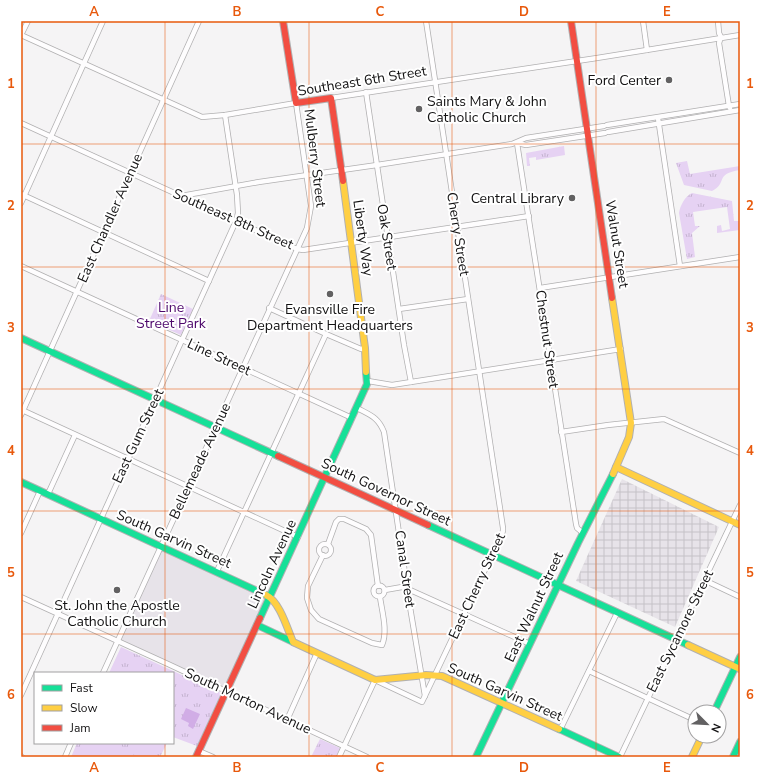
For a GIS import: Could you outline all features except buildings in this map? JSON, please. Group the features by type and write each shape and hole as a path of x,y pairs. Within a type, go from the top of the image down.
{"main road":[{"name":"Mulberry Street","path":"283,21 296,103"},
{"name":"Walnut Street","path":"571,21 631,423 629,437 616,467"},
{"name":"Southeast 6th Street","path":"296,103 331,98"},
{"name":"Liberty Way","path":"331,98 352,243 368,381"},
{"name":"South Governor Street","path":"21,338 738,668"},
{"name":"Lincoln Avenue","path":"196,757 325,478 368,381"},
{"path":"616,467 740,525"},
{"name":"East Walnut Street","path":"476,757 557,585 616,467"},
{"name":"South Garvin Street","path":"21,482 217,571 270,597 278,606 293,642"},
{"name":"South Garvin Street","path":"257,625 375,680 388,680 436,674 442,676 620,757"},
{"path":"718,704 738,668 740,657"},
{"path":"733,757 740,742"},
{"path":"692,757 698,744"}],"street":[{"path":"21,35 28,21"},
{"path":"21,203 23,195 52,136 103,21"},
{"name":"East Chandler Avenue","path":"22,412 199,21"},
{"name":"Cherry Street","path":"426,21 491,447"},
{"path":"643,21 647,50"},
{"path":"718,21 719,33 721,37 719,43 729,106 732,111"},
{"name":"Southeast 6th Street","path":"21,35 163,100 202,116 225,115 296,103"},
{"name":"Southeast 6th Street","path":"331,98 740,35"},
{"name":"Oak Street","path":"366,92 387,237 411,382"},
{"name":"Mulberry Street","path":"296,103 311,206 307,228 297,249"},
{"path":"517,143 526,138 740,104"},
{"path":"181,196 447,153 517,143 526,145 588,136 740,110"},
{"path":"225,115 236,187 238,209 236,221"},
{"path":"658,118 680,266"},
{"name":"Southeast 8th Street","path":"21,123 297,249 304,250 529,216"},
{"name":"Chestnut Street","path":"517,143 576,524 577,528 583,533"},
{"path":"23,195 209,281"},
{"name":"East Gum Street","path":"21,696 236,221"},
{"name":"Bellemeade Avenue","path":"103,672 297,249"},
{"path":"540,288 740,257"},
{"name":"Line Street","path":"21,266 352,418"},
{"path":"399,310 468,299"},
{"path":"269,308 361,349 365,348"},
{"path":"217,571 326,334"},
{"path":"368,381 386,385 411,382 621,349"},
{"name":"Canal Street","path":"357,408 376,418 384,432 425,696"},
{"path":"22,412 298,537"},
{"path":"561,432 664,419 740,453"},
{"path":"48,494 75,435"},
{"name":"East Cherry Street","path":"425,696 503,531 491,447"},
{"path":"21,533 40,490"},
{"name":"East Sycamore Street","path":"620,757 740,504"},
{"path":"378,586 371,535 368,531 344,519 339,519 336,522 328,544 331,548 330,552 327,555 323,555 308,586 307,592 309,604 319,619 372,643 382,645 385,631 380,597"},
{"path":"323,555 320,552 320,547 323,544 328,544"},
{"path":"704,580 740,597"},
{"path":"378,586 382,586 385,590"},
{"path":"378,586 374,588 373,592 376,596 380,597"},
{"path":"385,590 402,587 408,589 530,644"},
{"path":"380,597 384,594 385,590"},
{"name":"South Morton Avenue","path":"21,596 367,757"},
{"path":"560,730 617,613"},
{"path":"287,720 317,653"},
{"path":"589,671 687,716"},
{"path":"339,757 375,680"},
{"name":"South Garvin Street","path":"375,680 422,702 425,696"},
{"path":"65,757 71,744"},
{"path":"199,751 213,757"}],"shaded area":[{"path":"622,479 719,527 675,627 576,581"},
{"path":"161,548 268,596 225,688 119,641"},
{"path":"186,708 200,714 193,729 188,726 189,723 181,719"}],"green space":[{"path":"564,146 565,155 536,160 536,157 529,158 530,166 527,166 526,153"},
{"path":"687,161 690,174 740,166 740,170 724,176 717,188 712,191 684,185 676,163"},
{"path":"692,193 732,201 734,221 740,221 740,230 717,233 717,226 721,225 722,231 730,229 727,207 693,212 695,226 700,226 692,233 695,257 687,259 679,213 683,202 687,196"},
{"name":"Line Street Park","path":"161,294 193,309 181,335 149,321"},
{"path":"121,647 221,693 197,746 174,737 174,672 109,672"},
{"path":"320,739 340,748 336,757 311,757"},
{"path":"77,744 166,744 160,757 71,757"},
{"path":"84,744 121,744 126,757 78,757"},
{"path":"139,744 161,744 158,750 155,749 151,757 133,757"}],"traffic: fast":[{"path":"21,338 278,456"},
{"path":"260,618 367,384 366,372"},
{"path":"476,757 578,543 613,474"},
{"path":"21,482 266,595"},
{"path":"428,525 688,645"},
{"path":"257,625 293,642"},
{"path":"718,704 740,657"},
{"path":"559,729 619,757"},
{"path":"733,757 740,742"}],"traffic: slow":[{"path":"343,181 365,348 366,372"},
{"path":"612,298 631,423 629,437 613,474"},
{"path":"616,467 740,525"},
{"path":"266,595 271,598 279,609 293,642 375,680 426,675 442,676 559,729"},
{"path":"688,645 740,669"},
{"path":"692,757 698,744"}],"traffic: jam":[{"path":"283,21 296,103 331,98 343,181"},
{"path":"571,21 612,298"},
{"path":"278,456 428,525"},
{"path":"196,757 260,618"}],"place":[{"name":"Ford Center","path":"669,80"},
{"name":"Saints Mary & John Catholic Church","path":"419,109"},
{"name":"Central Library","path":"572,198"},
{"name":"Evansville Fire Department Headquarters","path":"330,294"},
{"name":"St. John the Apostle Catholic Church","path":"117,590"}]}
